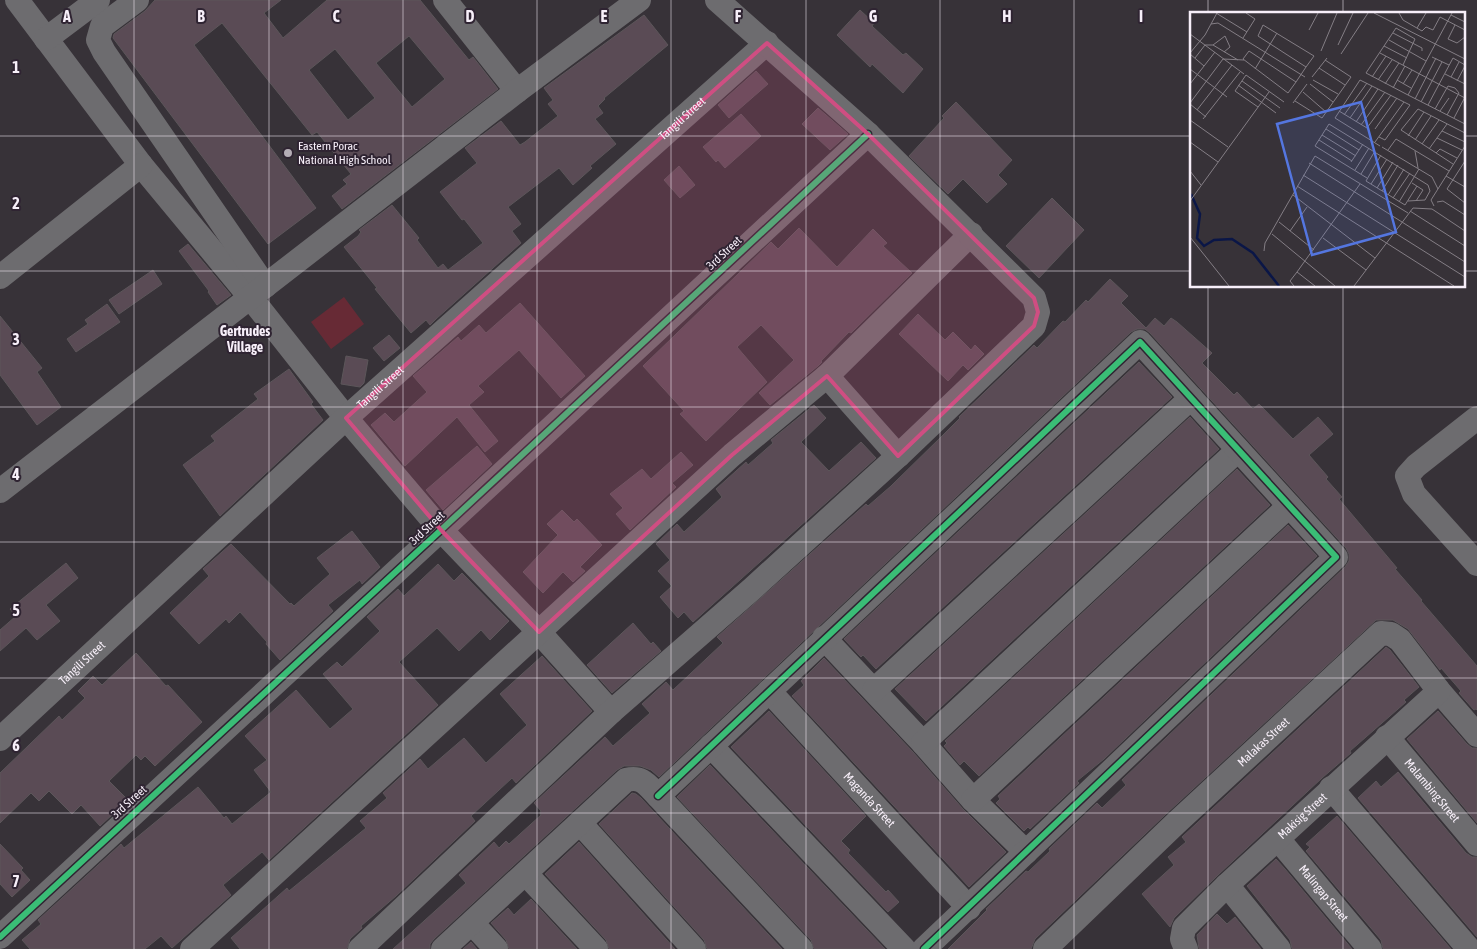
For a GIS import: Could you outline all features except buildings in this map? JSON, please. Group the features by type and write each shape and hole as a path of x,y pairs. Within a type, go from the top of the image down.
{"street":[{"path":"17,0 141,165 258,292"},
{"path":"46,39 98,0"},
{"path":"137,0 102,26 98,40 258,292 346,418 442,530 539,632 611,712"},
{"path":"445,0 517,90"},
{"path":"0,491 517,90 639,0"},
{"path":"360,949 611,712 752,589 898,456 1034,326 1038,312 1034,298 868,134 716,0"},
{"name":"Tangili Street","path":"0,739 346,418 767,44"},
{"name":"3rd Street","path":"0,937 868,134"},
{"path":"0,277 141,165"},
{"path":"192,949 732,454 827,376 971,234"},
{"path":"658,796 1140,342 1336,556 924,949"},
{"path":"827,376 898,456"},
{"path":"874,690 1191,398"},
{"path":"1474,556 1414,494 1407,476 1416,466 1477,418"},
{"path":"923,743 1238,450"},
{"path":"974,800 1289,506"},
{"name":"Malakas Street","path":"1045,949 1175,824 1381,633 1391,634 1400,640 1477,735"},
{"path":"824,638 974,800 1026,852"},
{"name":"Makisig Street","path":"1186,949 1182,939 1184,928 1227,884 1439,690"},
{"name":"Maganda Street","path":"769,691 969,908"},
{"name":"Malambing Street","path":"1387,737 1477,844"},
{"path":"711,746 904,949"},
{"path":"443,949 626,780 636,778 643,781 658,796 801,949"},
{"path":"1332,788 1469,949"},
{"path":"580,823 694,949"},
{"name":"Malingap Street","path":"1278,838 1370,949"},
{"path":"526,874 596,949"},
{"path":"1227,884 1279,949"},
{"path":"472,923 496,949"},
{"path":"0,937 9,949"}],"highlighted area":[{"path":"767,43 868,134 1034,298 1038,312 1034,326 898,456 827,376 732,455 539,632 441,530 346,418"}],"shaded area":[{"path":"344,297 364,324 331,349 311,322"}],"cycle path":[{"path":"0,937 868,134"},
{"path":"658,796 1140,342 1336,557 924,949"}],"place":[{"name":"Eastern Porac National High School","path":"288,153"}],"district":[{"name":"Gertrudes Village","path":"245,340"}]}
